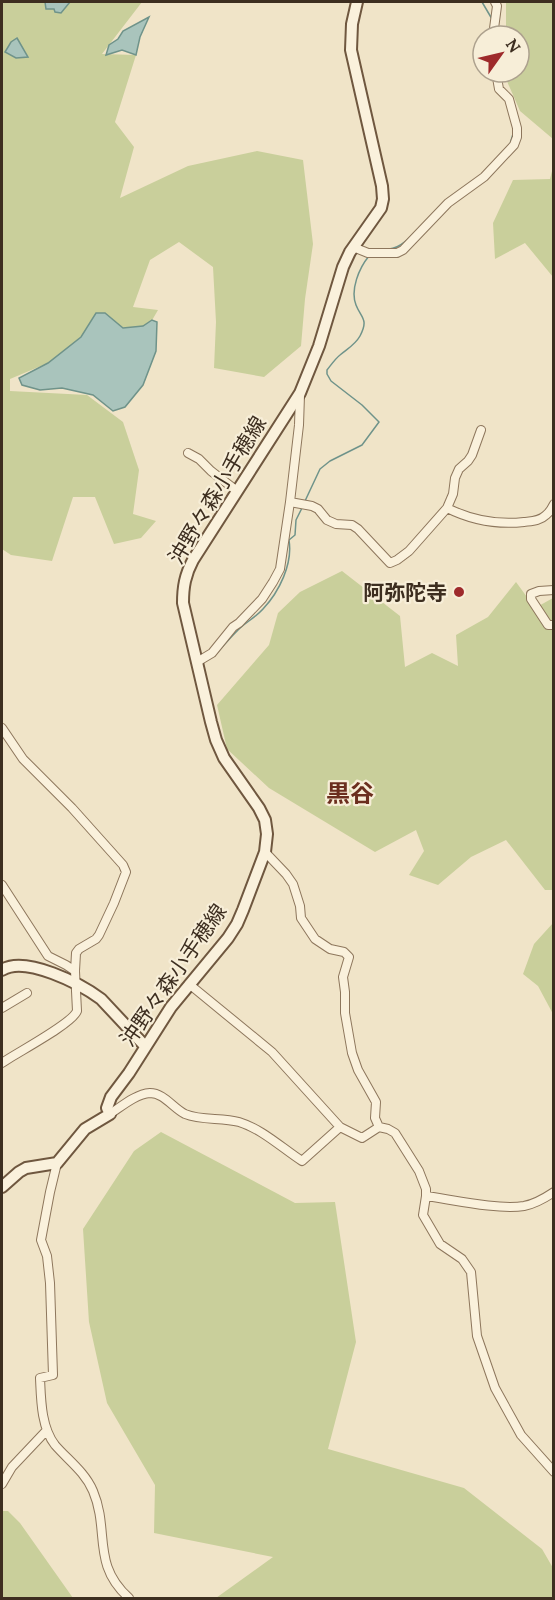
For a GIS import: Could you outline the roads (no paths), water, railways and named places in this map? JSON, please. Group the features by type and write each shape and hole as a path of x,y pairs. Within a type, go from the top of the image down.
{"main road":[{"name":"沖野々森小手穂線","path":"110,1114 107,1108 108,1103 171,1007 237,924 265,852 267,834 265,820 224,758 210,722 183,603 183,587 187,571 193,560 300,393 319,346 343,267 353,247 381,208 383,199 379,167 351,50 352,24 357,2"},
{"path":"3,965 53,972 77,985 101,999 145,1046"},
{"path":"2,1187 26,1168 57,1163 86,1129 110,1114"}],"street":[{"path":"495,2 497,6 495,24"},
{"path":"353,247 368,253 403,250 448,203 484,177 514,145 517,128 509,99 499,89 498,84"},
{"path":"197,662 212,653 233,627 262,599 280,569 299,425 300,393"},
{"path":"290,502 312,506 318,509 327,520 336,524 352,525 390,563 397,561 447,508 453,494 455,478 472,455 481,430"},
{"path":"188,453 199,459 237,491"},
{"path":"447,508 462,515 489,522 513,523 538,520 552,511"},
{"path":"554,590 531,594 531,599 548,625 554,625"},
{"path":"2,728 23,759 72,808 123,865 126,872 98,938 77,951 75,971 77,1011 75,1016 54,1032 2,1063"},
{"path":"265,852 293,884 301,918 315,939 330,949 344,952 348,957 343,977 345,1013 352,1053 358,1070 376,1102 375,1118 379,1127"},
{"path":"2,885 48,956 75,971"},
{"path":"189,984 272,1052 340,1127 362,1138 379,1127 395,1133 419,1171 426,1189 423,1215 433,1234 440,1244 462,1259 471,1272 477,1335 495,1388 521,1435 554,1473"},
{"path":"2,1008 27,993"},
{"path":"110,1114 136,1097 147,1093 158,1094 184,1113 195,1117 239,1122 252,1128 302,1161 340,1127"},
{"path":"57,1163 41,1240 47,1256 50,1283 52,1375 40,1377 41,1401 47,1430 54,1443 79,1469 93,1491 99,1511 106,1566 120,1591 129,1599"},
{"path":"426,1196 504,1207 524,1206 554,1192"},
{"path":"2,1484 12,1467 47,1430"}],"water":[{"path":"45,2 70,2 61,13 55,12 54,9 46,9"},
{"path":"149,17 140,37 136,55 122,50 106,55 109,45 118,39 123,31"},
{"path":"17,38 28,57 16,58 5,52 11,42"},
{"path":"96,313 105,313 123,328 143,326 152,320 157,322 156,351 143,385 125,407 113,411 93,395 62,388 40,390 22,385 19,378 48,363 81,337"}],"waterway":[{"path":"482,2 492,19"},
{"path":"510,144 513,134"},
{"path":"389,249 406,241 431,216"},
{"path":"305,501 320,469 330,461 362,445 379,422 362,405 331,381 327,374 333,362 356,342 363,330 364,322 356,305 354,293 359,273 369,256"},
{"path":"216,654 238,630 260,612 274,594 287,568 289,540 295,535 296,520 302,508"}],"place":[{"name":"阿弥陀寺","path":"459,592"}],"district":[{"name":"黒谷","path":"350,793"}]}
